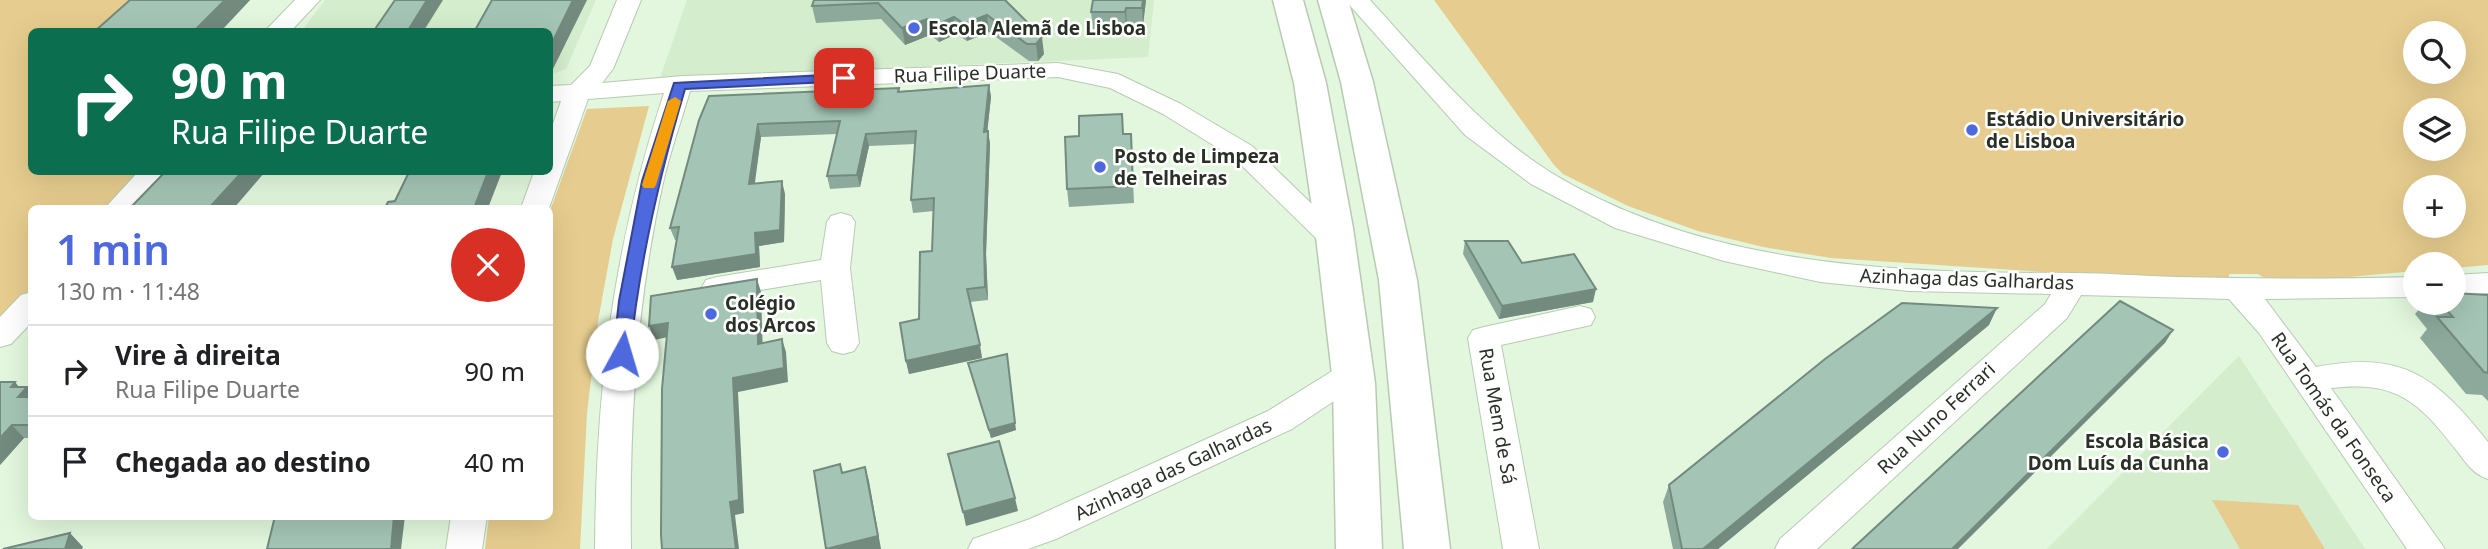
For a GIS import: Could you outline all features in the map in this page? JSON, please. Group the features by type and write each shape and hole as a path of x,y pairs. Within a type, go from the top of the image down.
{"highway":[{"path":"1289,0 1310,83 1336,241 1353,373 1359,549"},
{"path":"1333,0 1357,82 1398,280 1427,549"}],"street":[{"path":"280,28 308,0"},
{"path":"553,158 577,93 601,69 629,0"},
{"name":"Azinhaga das Galhardas","path":"1357,0 1474,130 1541,178 1625,222 1724,251 1820,272 1909,281 2237,288 2403,287"},
{"name":"Rua Filipe Duarte","path":"553,94 1059,70 1118,82 1171,109 1243,152 1336,241"},
{"path":"613,549 611,461 640,299 650,181 679,86"},
{"path":"122,205 150,175"},
{"path":"536,205 546,175"},
{"path":"841,222 835,268 843,343"},
{"path":"692,290 835,268"},
{"name":"Rua Nuno Ferrari","path":"1793,549 2028,333 2056,312 2074,283"},
{"path":"2466,284 2488,283"},
{"name":"Rua Tomás da Fonseca","path":"2237,288 2270,325 2427,549"},
{"path":"0,336 28,306"},
{"name":"Rua Mem de Sá","path":"1521,549 1484,338 1580,317"},
{"name":"Azinhaga das Galhardas","path":"986,549 1043,529 1280,420 1353,373"},
{"path":"2308,380 2352,374 2389,379 2419,389 2488,466"},
{"path":"464,549 468,520"}],"shaded area":[{"path":"0,0 148,0 115,28 28,28 28,175 143,175 114,205 28,205 28,296 0,325"},
{"path":"325,0 596,0 566,69 553,74 553,28 304,28"},
{"name":"Escola Alemã de Lisboa","path":"687,0 1154,0 1148,57 660,78"},
{"name":"Estádio Universitário de Lisboa","path":"1434,0 2488,0 2488,265 2466,267 2466,252 2403,252 2403,272 2273,284 2258,274 2229,274 2229,284 1831,258 1763,247 1698,231 1628,206 1563,174"},
{"path":"649,106 613,239 598,321 587,413 580,549 485,549 489,520 553,520 552,205 587,109"},
{"name":"Escola Básica Dom Luís da Cunha","path":"2239,356 2365,549 2047,549"},
{"path":"2212,500 2298,505 2325,549 2240,549"}],"building":[{"path":"130,0 225,0 197,28 98,28"},
{"path":"395,0 427,0 410,28 376,28"},
{"path":"492,0 573,0 553,41 553,28 476,28"},
{"path":"814,0 1005,0 1042,37 1036,44 1027,44 987,15 964,24 954,17 936,25 927,19 902,28 878,3 812,6"},
{"path":"1093,0 1143,0 1142,8 1126,8 1125,12 1091,12"},
{"path":"989,85 984,132 988,131 985,287 967,289 980,345 906,361 900,323 919,319 920,252 932,251 934,198 911,200 916,131 866,134 857,175 827,176 840,121 758,124 749,184 782,181 780,230 755,233 756,254 672,267 679,227 670,228 699,120 709,96 899,88 898,92"},
{"name":"Posto de Limpeza de Telheiras","path":"1122,114 1123,134 1131,134 1133,186 1067,189 1065,137 1079,136 1079,116"},
{"path":"162,175 239,175 212,205 133,205"},
{"path":"408,175 487,175 475,205 386,205 395,201"},
{"path":"1465,241 1508,241 1522,263 1574,254 1596,289 1502,306"},
{"path":"757,279 758,344 782,339 784,368 733,378 739,500 730,502 736,549 662,549 662,389 668,323 649,326 651,296"},
{"path":"2466,294 2488,295 2488,373 2484,372 2437,317 2453,317 2451,315 2466,315"},
{"path":"2120,301 2173,330 1952,549 1852,549"},
{"path":"1902,303 1997,308 1703,549 1682,549 1669,485 1825,359"},
{"path":"1007,354 1015,423 989,430 968,363"},
{"path":"0,382 15,382 11,387 27,387 18,397 28,397 28,425 12,425 0,438"},
{"path":"999,441 1015,498 963,512 948,454"},
{"path":"840,464 842,473 865,467 878,536 826,549 814,471"},
{"path":"274,520 394,520 391,549 267,549"},
{"path":"70,533 65,549 3,549"}],"slow traffic":[{"path":"649,185 675,101"}],"place":[{"name":"Escola Alemã de Lisboa","path":"914,28"},
{"name":"Estádio Universitário de Lisboa","path":"1972,130"},
{"name":"Posto de Limpeza de Telheiras","path":"1100,167"},
{"name":"Colégio dos Arcos","path":"711,314"},
{"name":"Escola Básica Dom Luís da Cunha","path":"2223,452"}],"route":[{"path":"622,354 627,301 650,181 679,86 844,78"}]}
